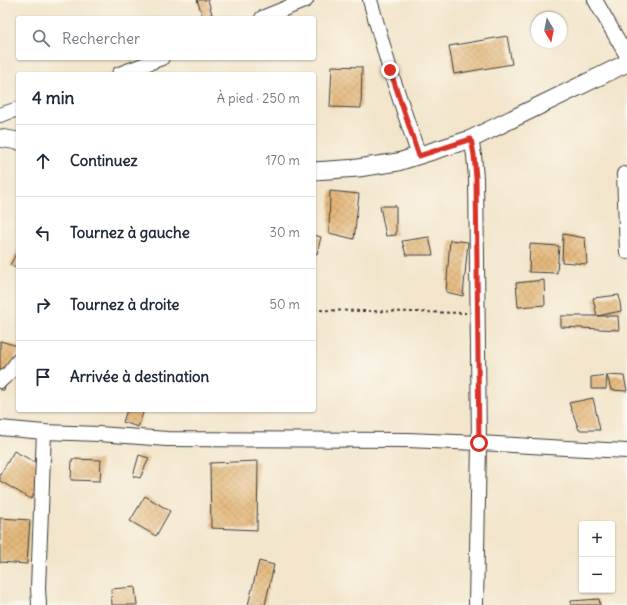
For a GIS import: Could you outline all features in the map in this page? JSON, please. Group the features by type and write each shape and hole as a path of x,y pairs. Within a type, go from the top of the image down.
{"street":[{"path":"267,16 306,0"},
{"path":"370,0 390,70 419,156"},
{"path":"595,0 627,56"},
{"path":"124,72 157,60"},
{"path":"316,171 358,168 398,162 471,139 627,63"},
{"path":"0,115 16,110"},
{"path":"0,138 16,141"},
{"path":"471,139 476,178 479,443 476,605"},
{"path":"624,174 627,252"},
{"path":"0,381 16,364"},
{"path":"0,428 167,439 407,440 627,451"},
{"path":"39,605 38,588 44,432"}],"path":[{"path":"316,310 477,313"}],"building":[{"path":"197,0 208,0 212,14 203,16"},
{"path":"507,36 512,64 454,74 449,46"},
{"path":"332,66 362,67 361,108 330,107"},
{"path":"330,191 359,194 354,239 329,233"},
{"path":"380,206 396,206 396,235 386,236"},
{"path":"563,234 585,238 587,264 562,262"},
{"path":"316,236 321,237 316,254"},
{"path":"429,237 433,255 406,255 402,241"},
{"path":"450,240 468,242 463,296 446,292"},
{"path":"530,244 559,246 557,273 529,272"},
{"path":"16,254 16,268 10,265"},
{"path":"544,280 545,305 518,307 516,283"},
{"path":"619,295 621,311 597,316 593,298"},
{"path":"561,316 618,316 619,330 561,327"},
{"path":"0,341 16,345 16,357 4,390 0,390"},
{"path":"607,375 606,389 591,389 591,377"},
{"path":"607,375 624,376 627,391 611,390"},
{"path":"593,398 600,430 579,430 569,403"},
{"path":"126,412 143,412 138,427 123,422"},
{"path":"14,451 48,469 31,499 0,481 0,475"},
{"path":"139,455 149,458 140,478 133,476"},
{"path":"72,459 101,460 100,481 71,480"},
{"path":"258,461 257,530 211,528 210,463"},
{"path":"145,496 170,511 156,536 130,521"},
{"path":"0,518 30,520 27,564 0,562"},
{"path":"259,561 274,565 265,605 248,605"},
{"path":"135,587 137,605 112,605 111,589"},
{"path":"599,599 600,605 571,605 571,601"}],"route":[{"path":"390,70 419,156 471,139 476,178 479,443"}]}
